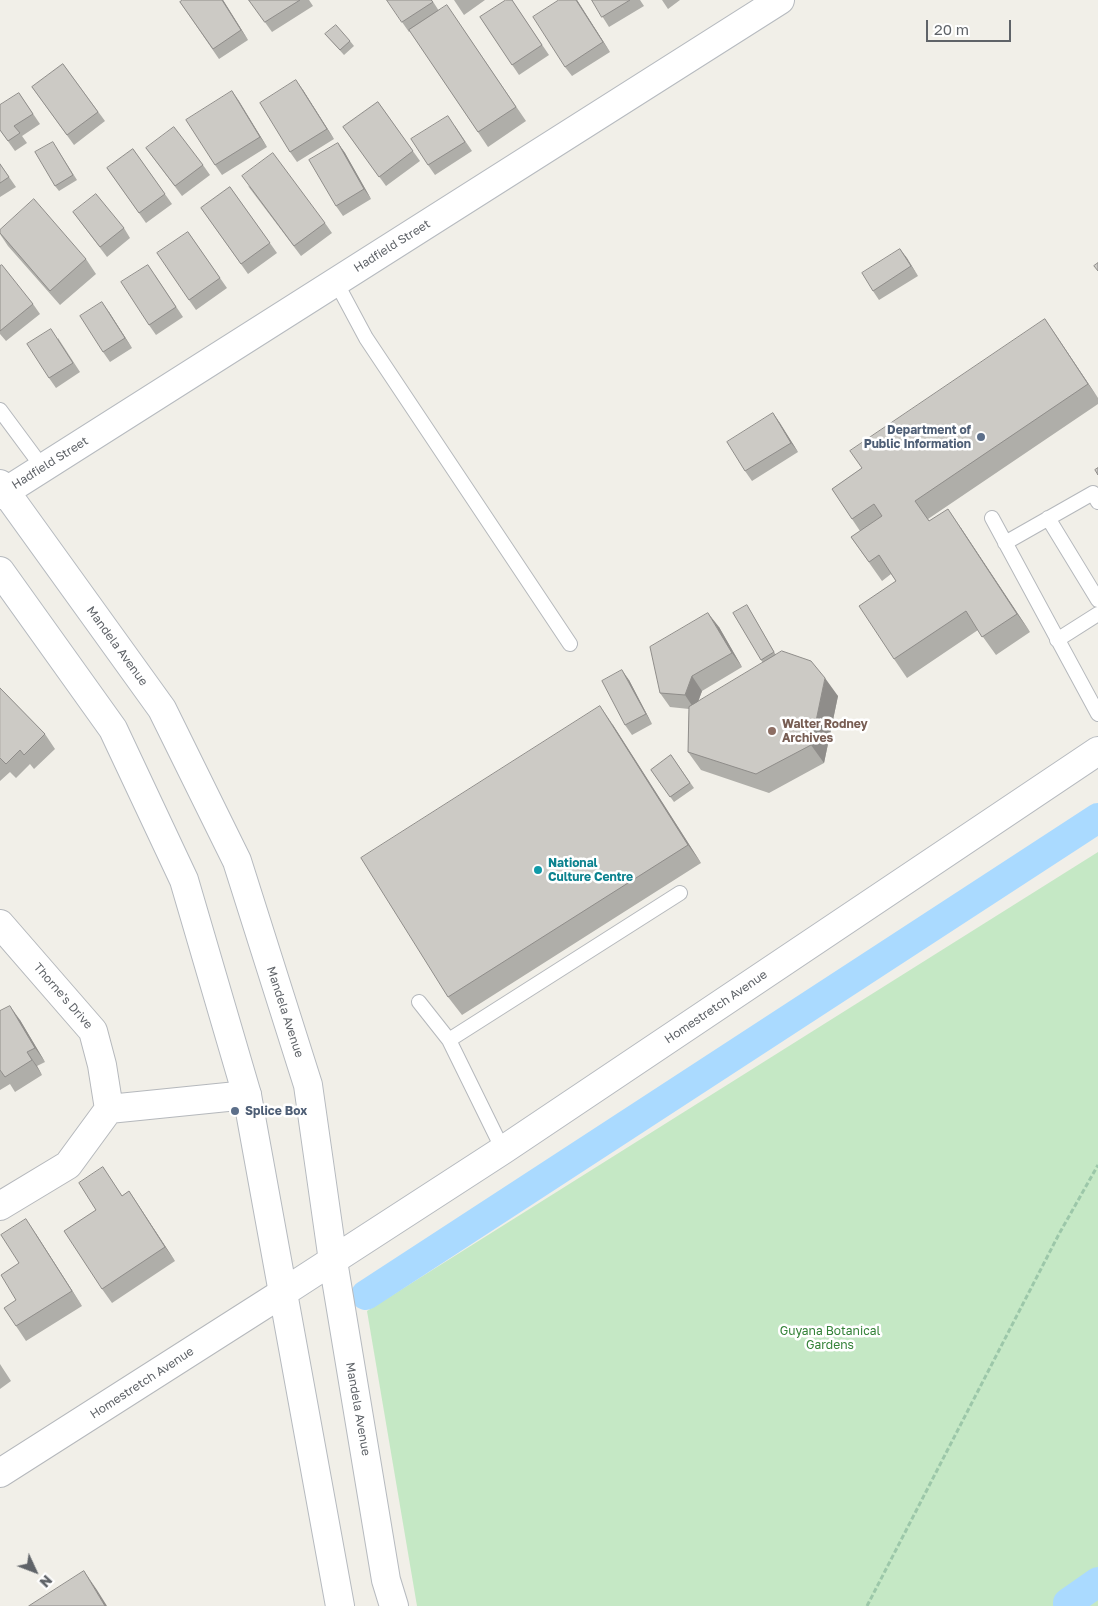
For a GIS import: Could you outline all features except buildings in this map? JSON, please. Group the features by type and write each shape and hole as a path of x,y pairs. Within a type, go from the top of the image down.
{"main road":[{"name":"Hadfield Street","path":"2,490 43,468 780,0"},
{"name":"Mandela Avenue","path":"2,490 162,709 237,861 308,1085 333,1261 386,1580 394,1606"},
{"path":"0,571 113,729 184,880 247,1095 340,1606"},
{"name":"Homestretch Avenue","path":"0,1473 333,1261 503,1150 1098,751"},
{"name":"Thorne's Drive","path":"0,924 94,1031 109,1109"},
{"path":"0,1206 68,1165 109,1109 247,1095"}],"lane":[{"path":"336,282 366,338 570,644"},
{"path":"0,410 43,468"},
{"path":"1005,543 1093,493 1098,502"},
{"path":"992,518 1098,714"},
{"path":"1048,518 1098,600"},
{"path":"1057,640 1098,614"},
{"path":"448,1040 680,893"},
{"path":"419,1002 448,1040 503,1150"}],"path":[{"path":"866,1606 1058,1234 1098,1164"}],"green space":[{"name":"Guyana Botanical Gardens","path":"1098,852 1098,1606 417,1606 367,1311"}],"waterway":[{"path":"366,1295 1098,818"},
{"path":"1068,1603 1098,1582"}],"place":[{"name":"Department of Public Information","path":"981,437"},
{"name":"Walter Rodney Archives","path":"772,731"},
{"name":"National Culture Centre","path":"538,870"},
{"name":"Splice Box","path":"235,1111"}]}
